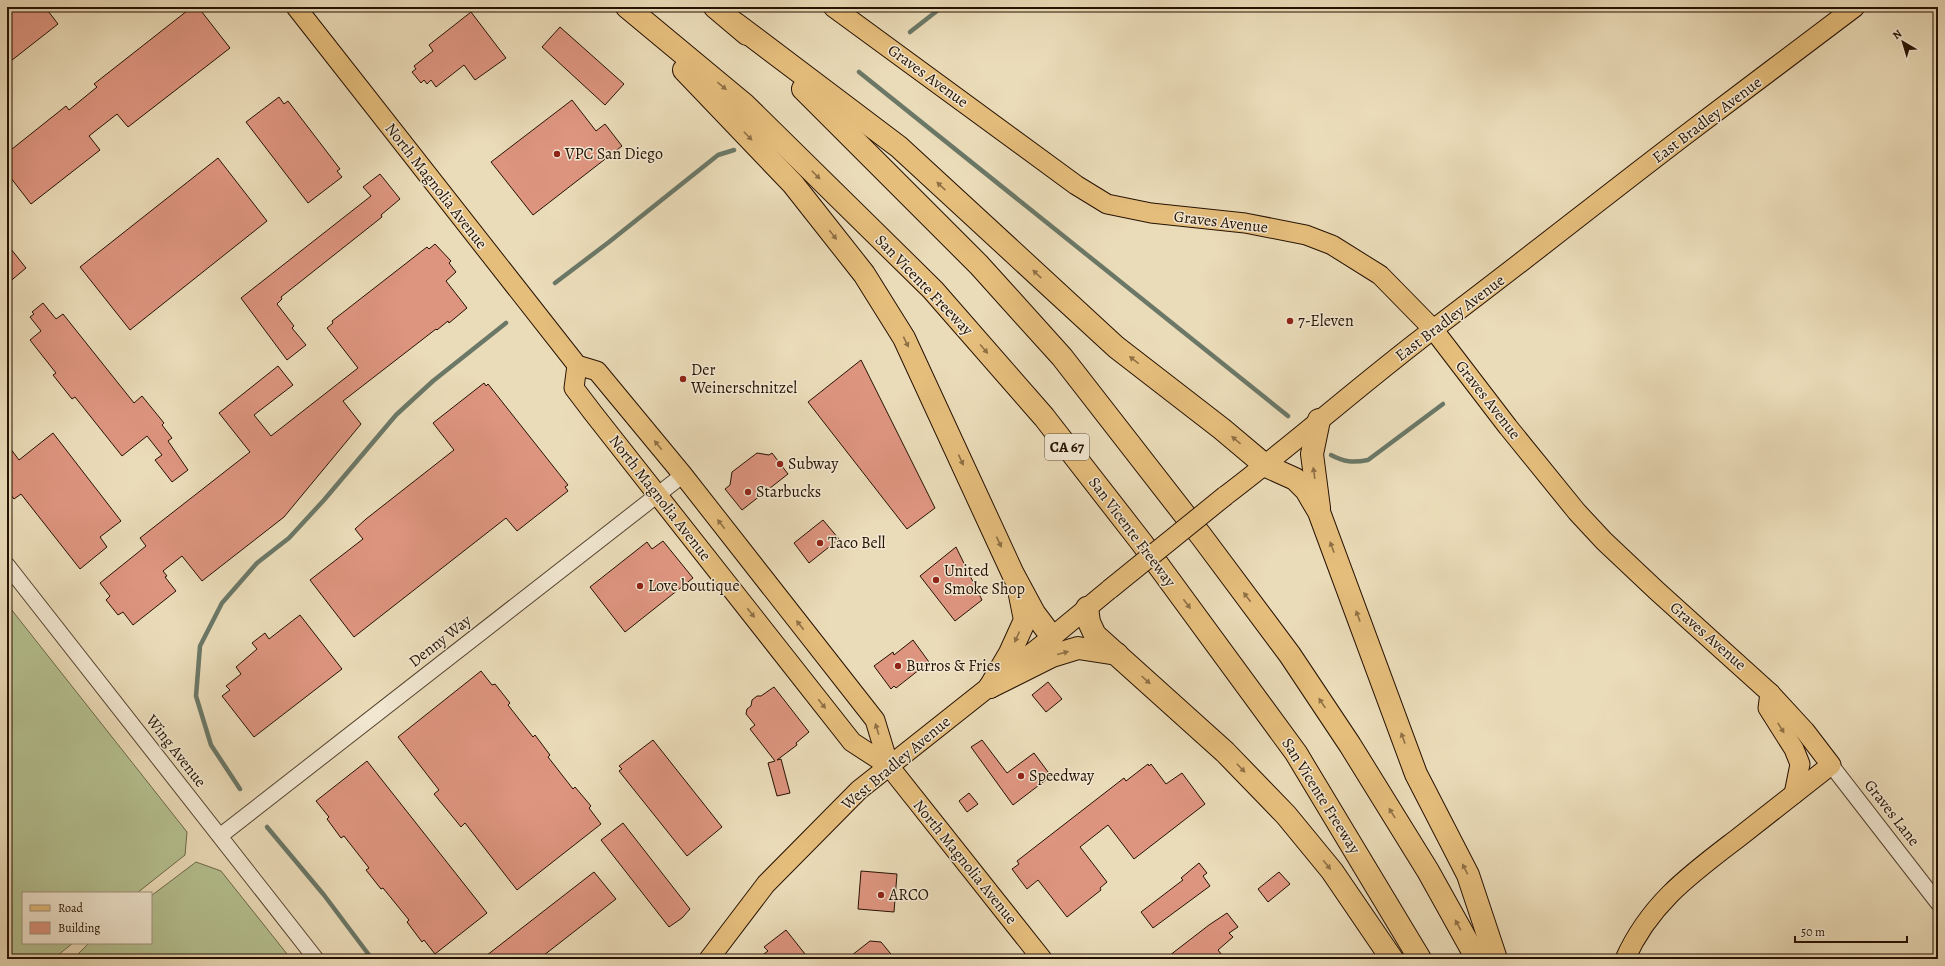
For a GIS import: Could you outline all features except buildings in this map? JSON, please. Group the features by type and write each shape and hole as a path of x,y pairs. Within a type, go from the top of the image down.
{"highway":[{"path":"624,7 793,184 864,274 904,338 1013,574 1034,613 1052,637"},
{"name":"San Vicente Freeway","path":"627,7 745,105 933,290 1044,417 1142,543 1296,753 1420,959"},
{"path":"715,7 899,147 1116,347 1222,429 1266,466 1295,479 1306,490 1319,512 1416,774 1468,875 1496,959"},
{"path":"736,24 979,265 1062,357 1198,531 1290,655 1350,745 1428,871 1477,959"},
{"path":"1319,420 1312,454 1319,512"},
{"path":"990,687 1010,653 1025,620 1023,603 1013,574"},
{"path":"1087,608 1089,622 1095,635 1225,752 1286,815 1332,870 1392,959"},
{"path":"990,687 1052,656 1078,648 1117,654"}],"main road":[{"name":"North Magnolia Avenue","path":"296,7 577,365 597,371 683,475 875,720 889,766"},
{"name":"Graves Avenue","path":"833,7 1076,185 1107,204 1151,214 1245,223 1306,235 1332,245 1380,275 1433,329 1503,421 1577,512 1604,541 1657,591 1770,693 1805,731 1831,764"},
{"name":"East Bradley Avenue","path":"1052,637 1225,496 1266,466 1319,420 1433,329 1855,7"},
{"name":"North Magnolia Avenue","path":"577,365 574,388 657,495 852,742 889,766 1042,959"},
{"name":"West Bradley Avenue","path":"709,959 766,884 859,790 1052,637"},
{"path":"1770,693 1768,708 1794,749 1800,764 1794,794"},
{"path":"1625,959 1641,929 1666,896 1702,865 1831,764"}],"street":[{"name":"Denny Way","path":"220,836 683,475"},
{"name":"Wing Avenue","path":"7,565 316,959"},
{"name":"Graves Lane","path":"1831,764 1938,903"}],"green space":[{"path":"7,604 187,832 185,855 138,892 22,892 22,944 72,944 53,959 7,959"},
{"path":"196,862 221,871 291,959 73,959 88,944 152,944 152,895"}],"waterway":[{"path":"910,32 942,7"},
{"path":"859,72 1288,416"},
{"path":"555,283 718,155 734,150"},
{"path":"240,789 211,745 196,696 200,646 222,603 257,563 289,538 324,500 396,415 433,381 506,323"},
{"path":"1331,455 1349,461 1368,460 1443,404"},
{"path":"267,827 324,895 372,959"}],"place":[{"name":"VPC San Diego","path":"557,154"},
{"name":"7-Eleven","path":"1290,321"},
{"name":"Der Weinerschnitzel","path":"683,379"},
{"name":"Subway","path":"780,464"},
{"name":"Starbucks","path":"748,492"},
{"name":"Taco Bell","path":"820,543"},
{"name":"United Smoke Shop","path":"936,580"},
{"name":"Love boutique","path":"640,586"},
{"name":"Burros & Fries","path":"898,666"},
{"name":"Speedway","path":"1021,776"},
{"name":"ARCO","path":"881,895"}]}
